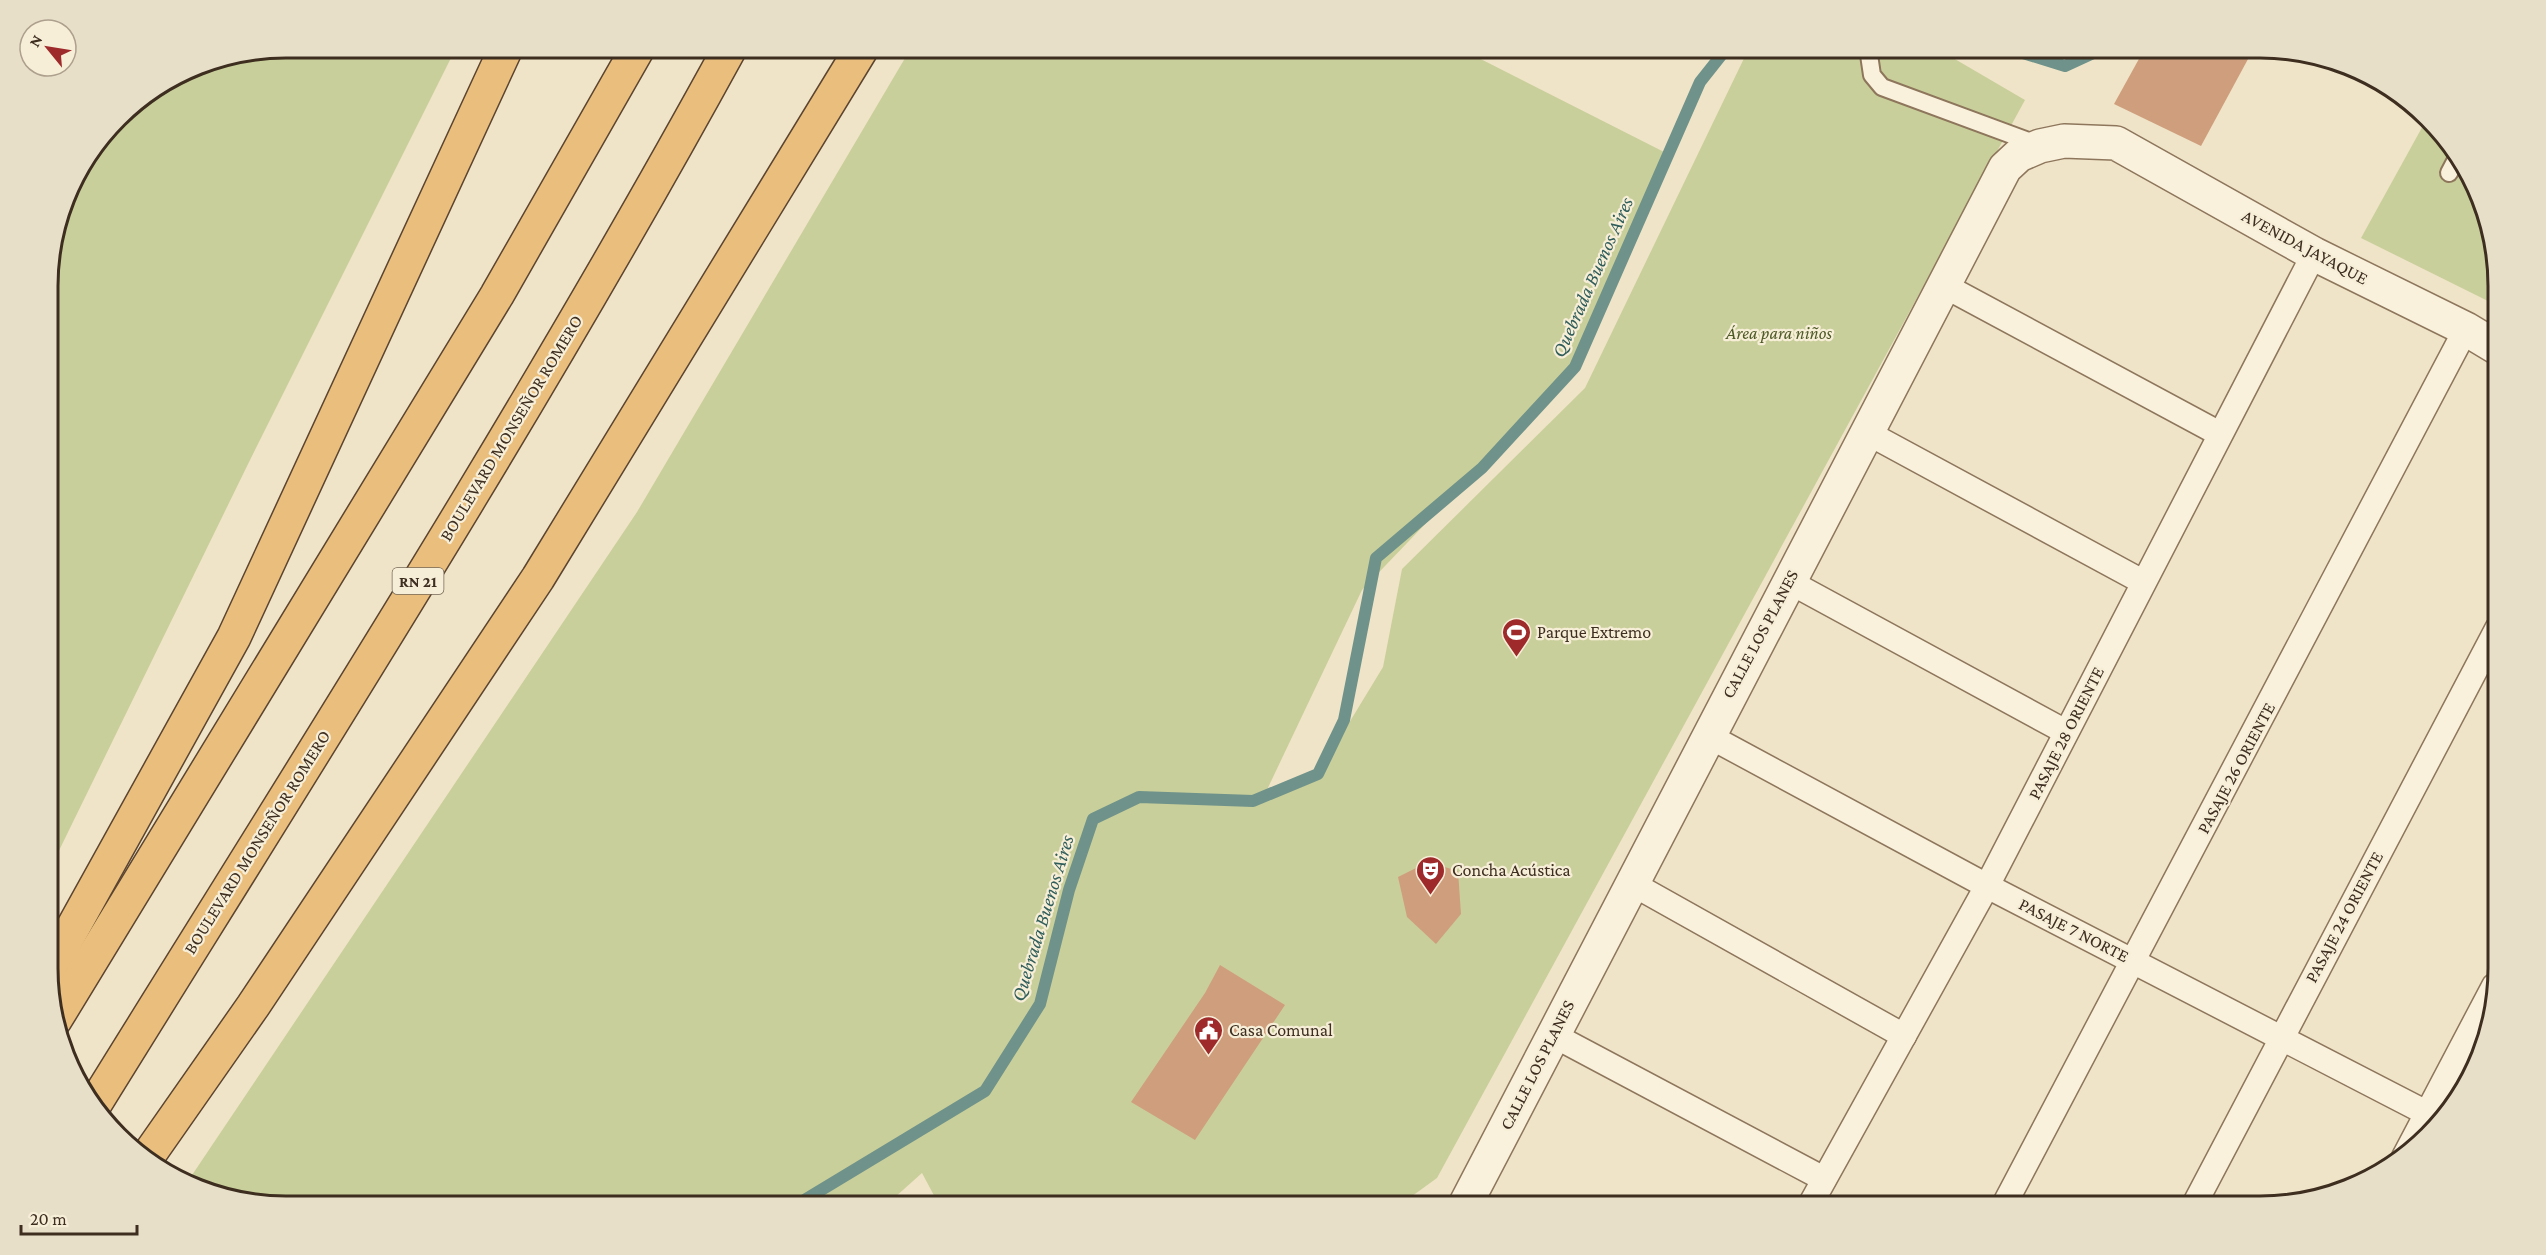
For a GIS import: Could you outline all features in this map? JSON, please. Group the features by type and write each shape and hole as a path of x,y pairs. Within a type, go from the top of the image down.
{"highway":[{"path":"58,955 234,637 501,58"},
{"path":"62,1008 497,295 632,58"},
{"name":"BOULEVARD MONSEÑOR ROMERO","path":"99,1098 510,433 635,220 724,58"},
{"path":"151,1151 253,1006 538,578 856,58"}],"street":[{"name":"CALLE LOS PLANES","path":"1471,1196 1707,735 2005,168 2019,155 2040,146 2064,141 2116,143"},
{"name":"AVENIDA JAYAQUE","path":"2116,143 2314,254 2466,329 2488,342"},
{"name":"PASAJE 28 ORIENTE","path":"1815,1196 1987,886 2314,254"},
{"path":"1943,285 2220,434"},
{"name":"PASAJE 26 ORIENTE","path":"2009,1196 2135,961 2466,329"},
{"path":"1866,432 2143,582"},
{"path":"1788,581 2066,732"},
{"name":"PASAJE 24 ORIENTE","path":"2199,1196 2488,646"},
{"name":"PASAJE 7 NORTE","path":"1707,735 1987,886 2433,1116"},
{"path":"1631,883 1904,1036"},
{"path":"2436,1112 2484,1007"},
{"path":"1553,1035 1824,1179"}],"lane":[{"path":"1869,58 1872,75 1881,87 2040,146"},
{"path":"2449,173 2453,166"}],"green space":[{"path":"286,58 451,58 251,458 58,853 58,286 60,256 66,227 82,185 115,136 136,115 185,82 227,66 256,60"},
{"name":"Área para niños","path":"905,58 1479,58 1672,156 1570,373 1362,590 1265,794 1318,774 1383,667 1402,569 1585,388 1744,58 1953,58 2025,100 1437,1178 1412,1196 934,1196 922,1173 896,1196 271,1196 227,1189 192,1176 637,512"},
{"path":"2422,127 2457,172 2470,199 2480,227 2486,256 2488,301 2361,238"}],"building":[{"path":"2139,58 2249,58 2201,146 2114,104"},
{"name":"Concha Acústica","path":"1428,862 1458,871 1461,914 1436,944 1407,917 1398,877"},
{"name":"Casa Comunal","path":"1220,965 1285,1005 1195,1140 1131,1102 1205,993"}],"waterway":[{"name":"Quebrada Buenos Aires","path":"811,1196 985,1091 1040,1004 1069,890 1093,819 1139,797 1253,801 1318,774 1344,720 1376,558 1482,468 1575,367 1700,82 1719,58"},
{"name":"Quebrada Buenos Aires","path":"2039,58 2065,66 2082,58"}],"place":[{"name":"Parque Extremo","path":"1516,658"},
{"name":"Concha Acústica","path":"1431,896"},
{"name":"Casa Comunal","path":"1208,1056"}]}
